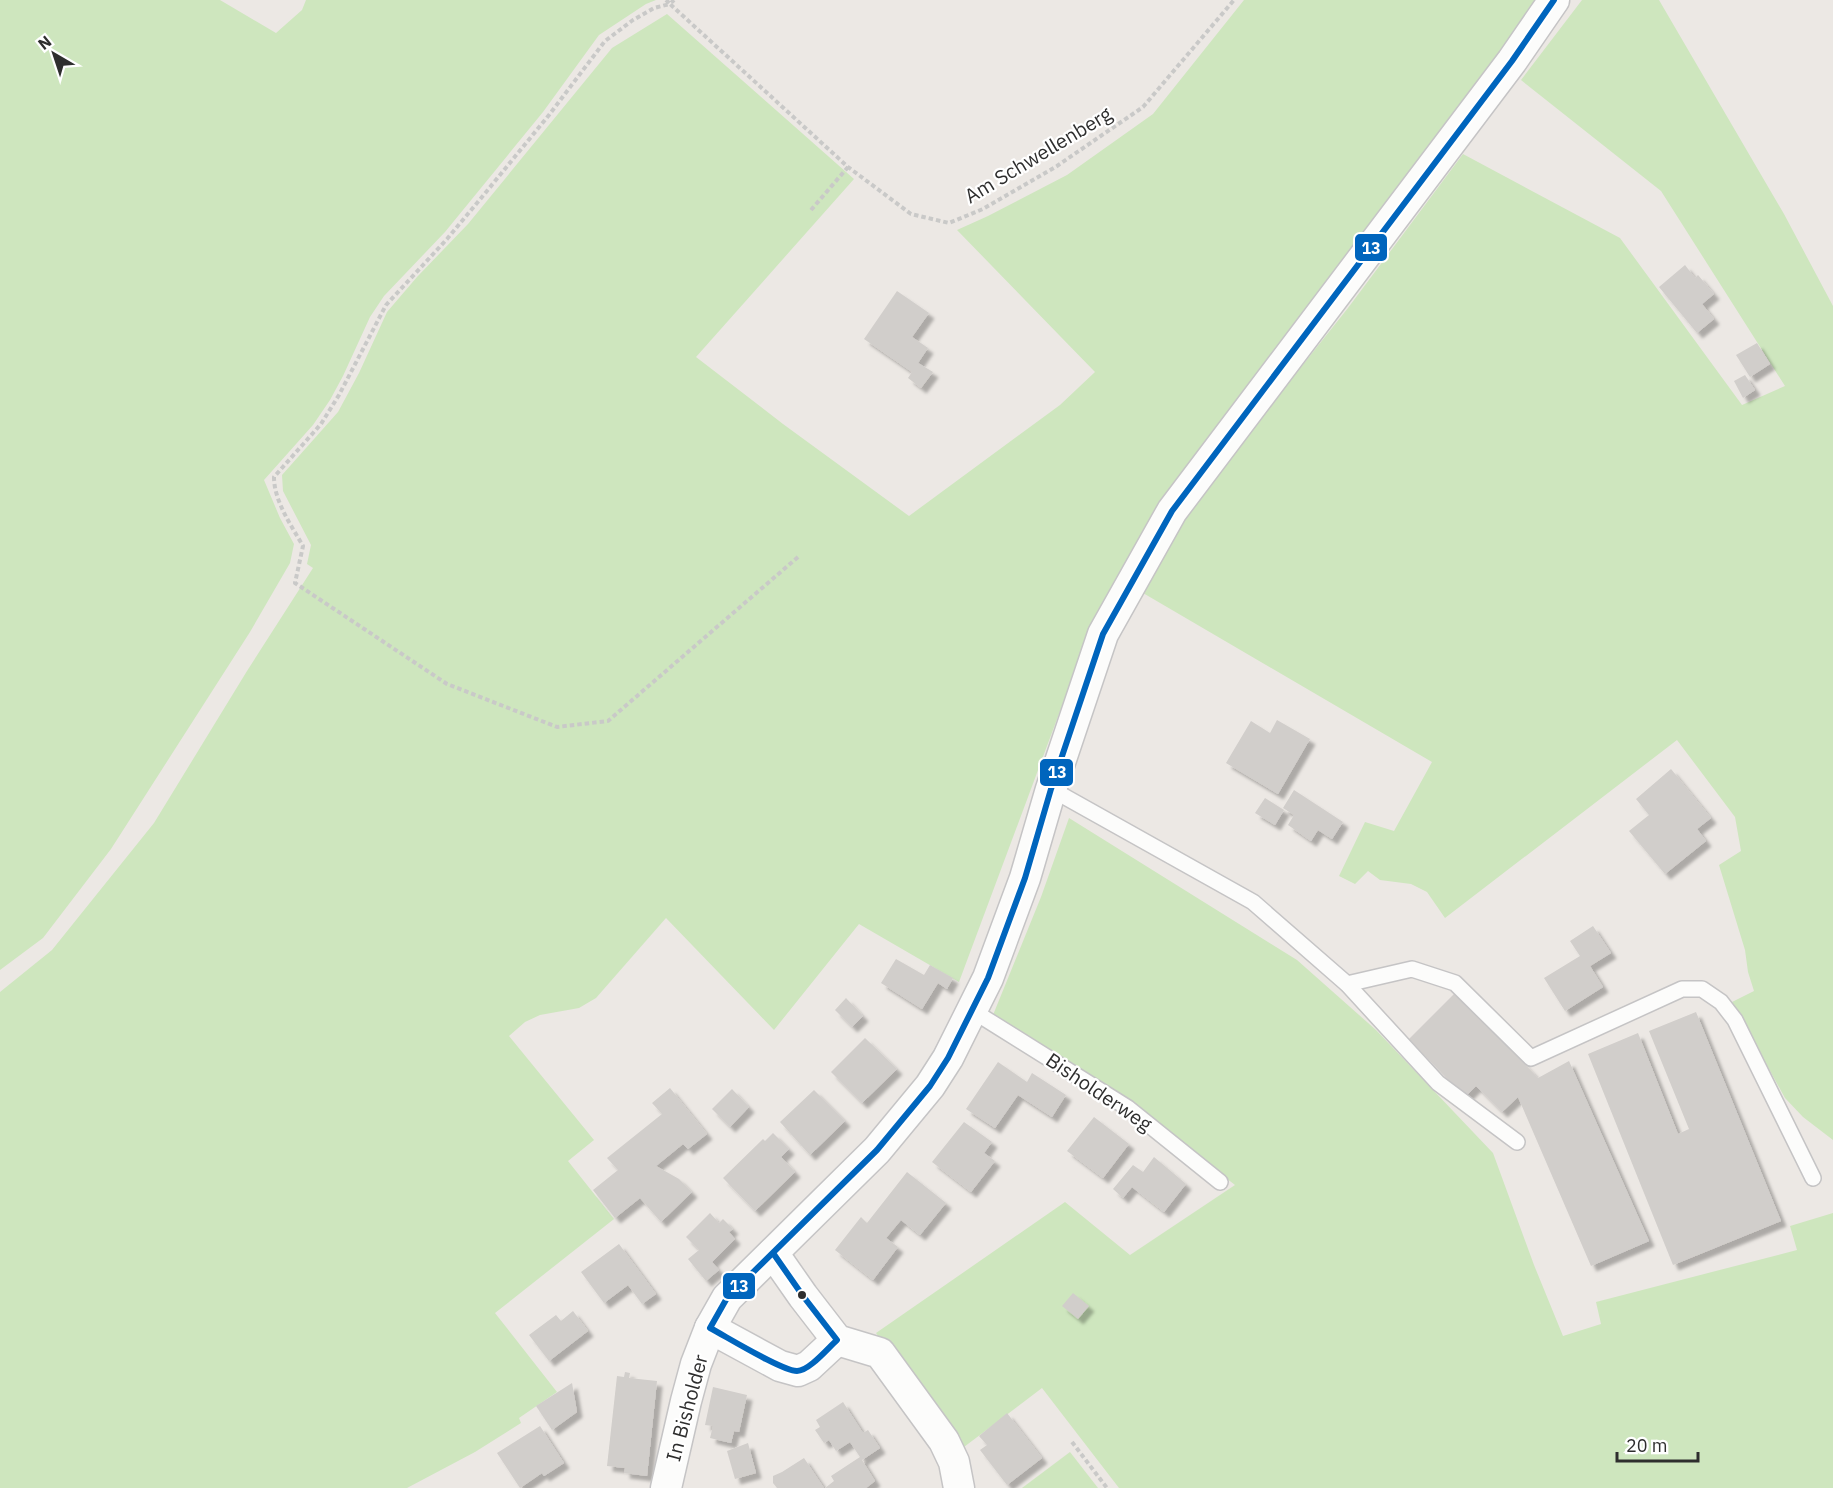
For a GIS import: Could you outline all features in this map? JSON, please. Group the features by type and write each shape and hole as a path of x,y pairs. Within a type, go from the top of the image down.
{"street":[{"path":"959,1488 954,1462 944,1441 880,1353 837,1340 773,1252 877,1150 930,1086 948,1058 988,978 1025,878 1051,789 1103,634 1172,511 1512,61 1554,0"},
{"name":"In Bisholder","path":"666,1488 688,1391 710,1328 727,1298 773,1252"},
{"name":"In Bisholder","path":"710,1328 780,1366 798,1371 809,1366 837,1340"}],"lane":[{"path":"1051,789 1253,902 1347,984 1438,1083 1517,1142"},
{"path":"1347,984 1412,969 1455,982 1531,1058 1682,989 1702,989 1721,1002 1735,1020 1813,1178"},
{"name":"Bisholderweg","path":"973,1011 1128,1108 1220,1182"}],"path":[{"name":"Am Schwellenberg","path":"666,0 848,167 911,214 949,223 983,209 1057,166 1143,107 1234,0"},
{"path":"674,0 670,4 654,8 605,41 549,115 482,197 386,305 339,395 321,424 274,477 274,488 303,546 295,583 447,684 557,727 608,721 798,557"},
{"path":"811,210 848,167"},
{"path":"1072,1442 1107,1488"}],"green space":[{"path":"0,0 220,0 276,33 302,10 306,0 656,0 646,4 599,35 543,112 445,232 384,296 370,317 330,400 313,425 264,480 294,544 290,563 250,632 111,849 43,938 0,970"},
{"path":"1244,0 1539,0 1506,52 1157,506 1069,687 959,982 859,924 774,1030 666,918 596,998 579,1008 540,1015 525,1022 509,1036 594,1140 568,1161 614,1219 495,1313 557,1392 519,1418 521,1423 475,1452 407,1488 0,1488 0,992 52,950 154,823 313,568 307,564 311,545 283,491 282,475 338,412 387,312 468,224 612,48 667,14 854,179 696,357 909,516 1060,405 1095,372 957,230 1067,175 1153,114"},
{"path":"1582,0 1659,0 1784,214 1833,306 1833,1140 1803,1117 1785,1098 1732,1002 1754,991 1745,950 1719,865 1741,851 1735,817 1677,740 1445,918 1427,892 1411,884 1380,880 1368,871 1355,884 1339,876 1365,822 1394,831 1432,762 1143,593 1177,530 1211,480 1348,308 1463,154 1620,238 1742,405 1785,386 1661,191 1521,80"},
{"path":"1069,818 1297,960 1376,1030 1493,1153 1563,1336 1601,1324 1596,1302 1797,1250 1790,1226 1833,1213 1833,1488 1119,1488 1042,1388 960,1450 876,1333 1065,1202 1130,1255 1235,1185 1129,1102 993,1015 1041,897"},
{"path":"1070,1452 1098,1488 1022,1488"}],"building":[{"path":"1685,265 1695,278 1698,275 1714,294 1702,304 1714,319 1697,333 1659,287"},
{"path":"897,291 929,313 912,337 928,348 918,363 933,372 921,388 908,378 912,372 864,339"},
{"path":"1757,343 1770,364 1750,377 1736,355"},
{"path":"1745,375 1755,390 1743,398 1734,381"},
{"path":"1277,720 1310,739 1278,794 1226,763 1251,721 1270,733"},
{"path":"1671,769 1711,818 1697,829 1706,841 1665,874 1629,831 1649,815 1636,799"},
{"path":"1294,790 1343,822 1332,839 1318,830 1311,841 1288,825 1294,815 1283,808"},
{"path":"1265,798 1284,810 1275,825 1255,813"},
{"path":"1593,926 1611,953 1590,966 1603,987 1565,1011 1544,978 1580,956 1570,941"},
{"path":"896,959 924,975 930,965 953,978 947,989 938,983 922,1009 881,983"},
{"path":"1455,993 1538,1078 1569,1061 1649,1241 1591,1266 1518,1097 1502,1112 1476,1086 1465,1097 1409,1039"},
{"path":"846,998 863,1016 852,1027 835,1010"},
{"path":"1696,1012 1781,1221 1673,1265 1588,1054 1638,1033 1678,1134 1689,1129 1649,1031"},
{"path":"865,1038 897,1069 862,1103 831,1072"},
{"path":"998,1062 1027,1082 1032,1073 1066,1095 1052,1117 1018,1095 995,1128 966,1109"},
{"path":"670,1088 707,1134 688,1149 683,1144 656,1166 679,1179 692,1192 661,1222 640,1198 615,1218 593,1190 618,1170 607,1158 662,1114 652,1103"},
{"path":"732,1089 749,1107 730,1127 712,1109"},
{"path":"814,1090 845,1121 810,1155 780,1122"},
{"path":"1094,1117 1129,1144 1103,1178 1067,1151"},
{"path":"964,1122 992,1142 984,1153 995,1161 971,1192 932,1162"},
{"path":"773,1133 789,1149 781,1157 795,1172 755,1211 723,1178 763,1139 765,1141"},
{"path":"1154,1157 1186,1184 1164,1212 1132,1187 1123,1198 1113,1189 1133,1165 1143,1172"},
{"path":"907,1172 946,1203 920,1235 901,1220 886,1238 898,1247 873,1280 835,1250 861,1217 867,1223"},
{"path":"710,1213 719,1223 723,1219 733,1229 729,1232 735,1239 712,1262 719,1270 706,1281 688,1259 699,1250 686,1237"},
{"path":"619,1244 656,1294 642,1304 628,1285 604,1303 581,1272"},
{"path":"1073,1293 1089,1306 1078,1319 1062,1306"},
{"path":"573,1311 588,1331 549,1361 529,1335 556,1315 561,1321"},
{"path":"625,1372 630,1373 629,1378 657,1381 647,1476 624,1473 625,1468 607,1466 617,1376 624,1377"},
{"path":"572,1383 577,1412 552,1430 536,1406"},
{"path":"713,1387 747,1395 739,1432 734,1431 731,1443 710,1438 713,1426 705,1425"},
{"path":"843,1402 863,1433 868,1430 880,1448 862,1460 875,1481 866,1488 825,1488 834,1481 831,1476 860,1457 850,1442 836,1451 829,1440 824,1443 815,1430 820,1427 816,1420"},
{"path":"1007,1413 1042,1458 1007,1485 980,1450 987,1445 979,1436"},
{"path":"540,1426 564,1463 544,1476 542,1473 520,1488 497,1453"},
{"path":"748,1443 756,1473 735,1479 727,1451"},
{"path":"804,1458 824,1488 777,1488 773,1483 773,1476"}],"transit line":[{"name":"13","path":"773,1253 837,1340 813,1363 802,1370 790,1370 779,1366 710,1328 727,1298 877,1150 930,1086 948,1058 988,978 1025,878 1051,789 1103,634 1172,511 1512,61 1554,0"}]}
